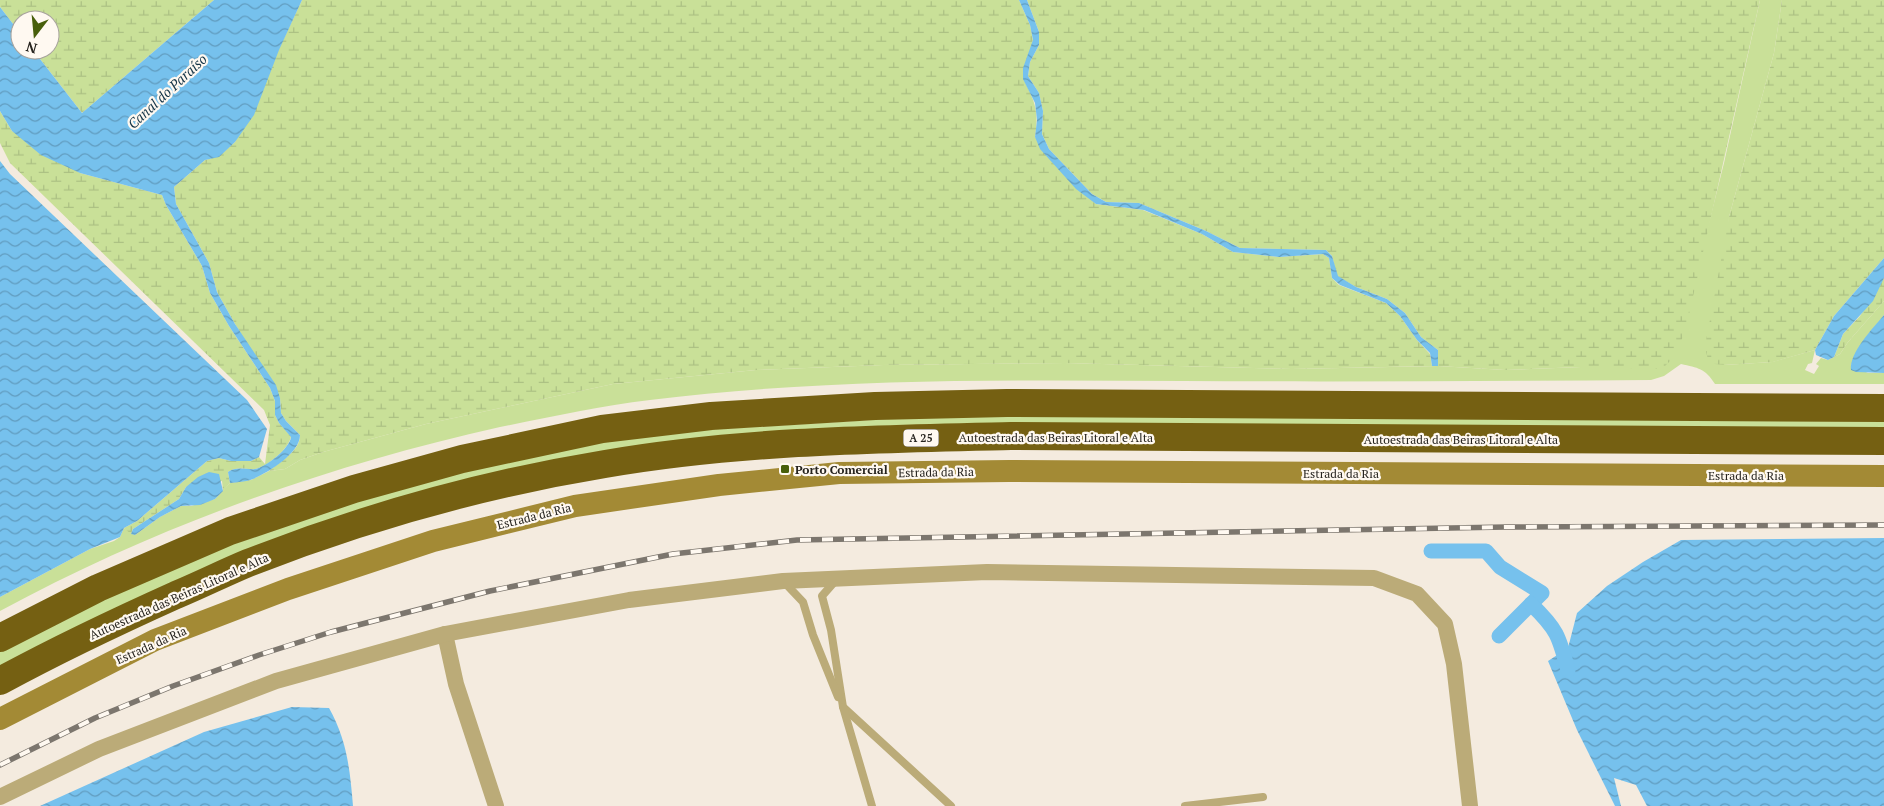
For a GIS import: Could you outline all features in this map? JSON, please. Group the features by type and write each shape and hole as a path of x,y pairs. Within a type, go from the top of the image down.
{"highway":[{"path":"0,638 98,588 230,531 354,489 462,459 602,429 711,416 941,404 1884,408"},
{"name":"Autoestrada das Beiras Litoral e Alta","path":"0,681 119,621 247,563 364,522 474,491 614,462 717,450 876,439 1011,436 1884,441"}],"street":[{"name":"Estrada da Ria","path":"0,720 155,640 288,589 424,544 575,506 719,485 839,473 1009,471 1884,476"},
{"path":"0,797 100,749 276,681 445,634 629,600 783,581 838,577 987,572 1374,578 1417,594 1445,624 1454,664 1470,806"},
{"path":"445,634 456,684 496,806"}],"lane":[{"path":"838,577 822,596 831,630 843,708 951,806"},
{"path":"783,581 803,602 812,634 843,708 872,806"},
{"path":"1185,806 1263,797"}],"green space":[{"path":"0,0 214,0 82,113 41,60 60,60 60,10 10,10 10,20 0,7"},
{"path":"302,0 1019,0 1030,25 1033,40 1023,78 1035,106 1035,137 1096,204 1143,210 1202,234 1233,252 1279,257 1323,254 1329,258 1332,278 1339,285 1386,303 1400,316 1417,340 1430,354 1432,366 1292,369 1065,363 883,365 756,370 613,384 426,424 323,452 300,460 285,469 269,471 293,451 297,446 300,435 281,413 280,398 217,292 209,263 176,204 174,187 205,160 219,156 235,142"},
{"path":"1027,0 1760,0 1687,323 1677,354 1662,369 1581,367 1505,370 1438,366 1438,350 1421,337 1405,313 1387,299 1356,287 1337,276 1332,256 1326,250 1240,248 1206,231 1139,203 1106,202 1092,194 1049,149 1042,134 1043,111 1039,93 1028,76 1030,62 1039,45 1039,32"},
{"path":"1760,0 1782,0 1774,53 1729,217 1724,365 1772,362 1815,350 1812,363 1808,364 1805,370 1814,374 1819,366 1816,364 1821,358 1828,360 1840,354 1848,342 1884,301 1884,315 1863,342 1851,365 1868,373 1884,373 1884,384 1715,384 1701,369 1681,364 1664,376 1651,380 1050,380 917,382 784,388 650,400 500,427 371,460 307,480 181,526 120,552 59,580 0,611 0,597 90,549 114,541 120,537 124,528 135,535 160,517 181,506 191,506 215,499 230,483 251,480 269,471 285,469 300,460 323,452 426,424 613,384 756,370 883,365 1065,363 1292,369 1438,366 1505,370 1581,367 1705,239"},
{"path":"1782,0 1884,0 1884,258 1834,316 1815,350 1773,362 1715,364 1708,360 1706,341 1729,217 1774,53"},
{"path":"0,111 12,131 80,173 162,195 202,266 210,293 229,326 270,388 275,401 275,415 279,423 291,436 287,446 266,465 255,469 231,470 228,472 230,483 223,491 222,481 186,487 179,499 133,529 131,534 124,528 137,521 207,461 219,458 231,461 251,461 259,457 265,464 270,425 264,410 10,163 0,143"},
{"path":"1884,278 1884,301 1848,342 1840,354 1834,357 1843,334 1860,316"},
{"path":"955,415 1884,419 1884,433 1003,428 504,477 0,673 0,652 91,605 179,565 268,530 342,504 482,466 610,441 685,431"}],"water":[{"name":"Canal do Paraíso","path":"214,0 302,0 279,50 254,115 235,142 219,157 205,160 174,187 176,204 209,263 217,292 235,324 276,385 280,398 281,413 300,435 299,442 289,455 275,467 260,476 242,482 230,483 228,472 238,469 260,468 277,456 290,441 291,437 275,415 275,401 270,388 229,326 210,293 202,266 162,195 80,173 41,155 12,131 0,111 0,7 10,20 10,60 41,60 82,113"},
{"path":"1019,0 1027,0 1039,32 1039,45 1030,62 1028,76 1039,93 1043,111 1042,134 1049,149 1092,194 1106,202 1139,203 1206,231 1240,248 1326,250 1332,256 1338,276 1356,287 1387,299 1405,313 1421,337 1438,350 1438,366 1432,366 1430,353 1417,340 1400,316 1386,303 1340,285 1332,278 1329,258 1323,254 1279,257 1233,252 1202,234 1144,210 1096,204 1076,189 1040,149 1035,137 1037,120 1035,103 1023,79 1023,68 1033,40 1030,25"},
{"path":"0,161 10,174 247,400 267,429 259,457 251,461 231,461 219,458 207,461 137,521 124,528 120,537 90,549 0,597"},
{"path":"1884,258 1884,278 1873,301 1843,334 1834,357 1828,360 1816,355 1815,350 1834,316"},
{"path":"1884,315 1884,373 1856,372 1851,370 1851,363 1858,349"},
{"path":"209,472 219,474 223,491 215,499 200,505 181,506 160,517 135,535 131,534 133,529 179,499 186,487 198,477"},
{"path":"1884,538 1884,806 1647,806 1636,785 1614,778 1621,806 1615,806 1577,730 1548,661 1568,648 1577,613 1607,586 1681,540"},
{"path":"292,707 329,708 344,744 349,768 353,806 40,806 204,732"}],"waterway":[{"path":"1431,551 1486,551 1500,567 1542,593 1499,636"},
{"path":"1531,604 1556,634 1568,670"}],"railway":[{"path":"0,765 95,718 173,686 259,655 331,632 490,591 673,554 797,540 1506,527 1884,525"}],"place":[{"name":"Porto Comercial","path":"785,469"}]}
